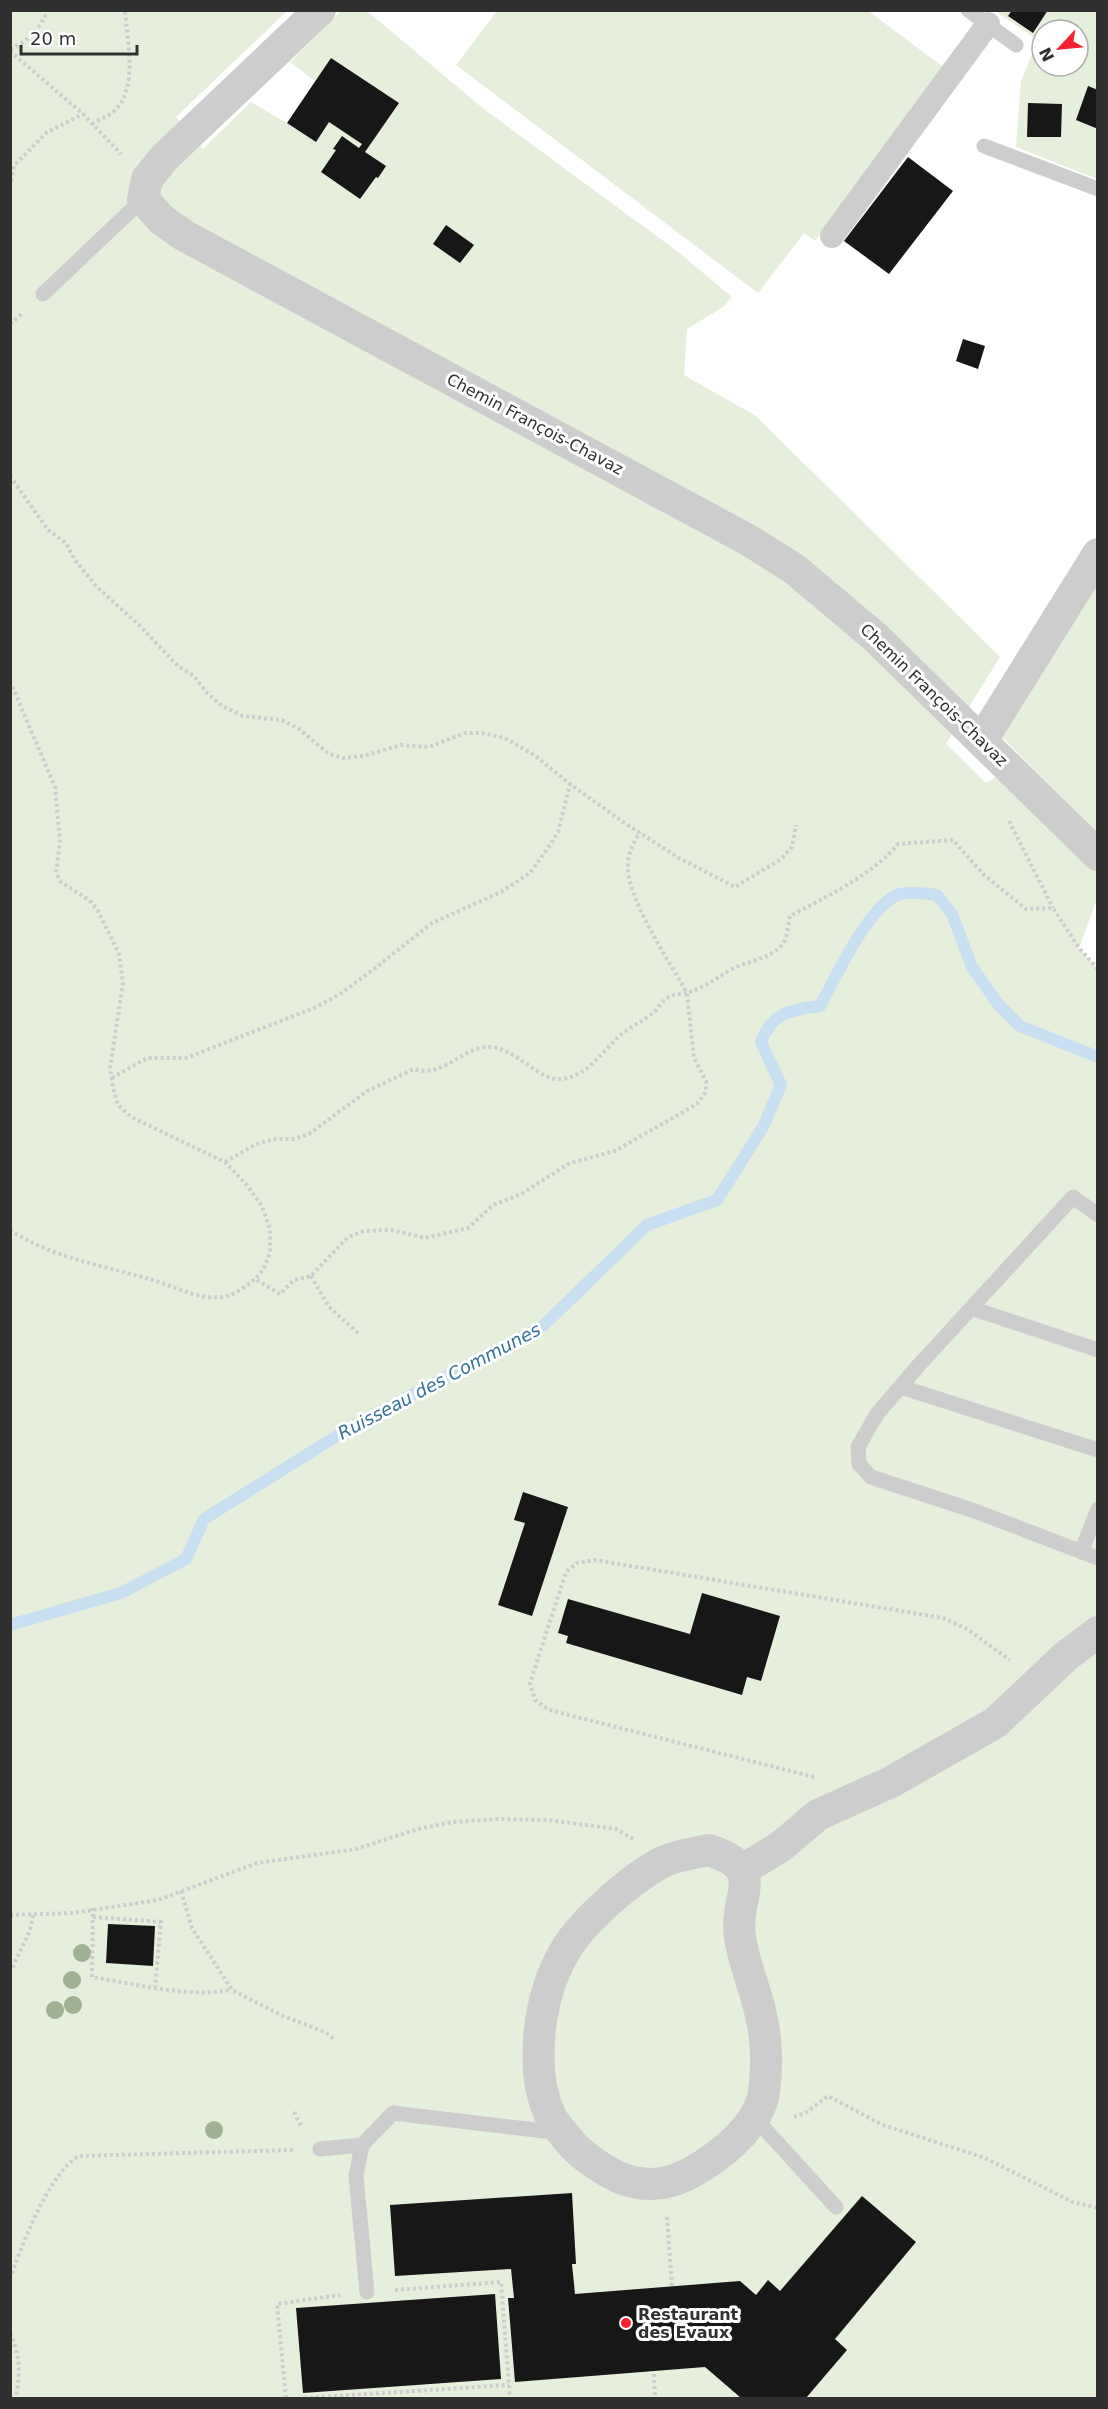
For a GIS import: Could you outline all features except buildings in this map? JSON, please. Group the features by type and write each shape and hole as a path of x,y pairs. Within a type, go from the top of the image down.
{"street":[{"path":"145,189 165,158 320,10"},
{"path":"832,236 988,24"},
{"name":"Chemin François-Chavaz","path":"145,189 162,220 185,236 750,541 793,568 874,636 1098,855"},
{"path":"982,740 1098,554"},
{"path":"742,1870 780,1847 818,1815 891,1782 994,1723 1066,1656 1098,1632"},
{"path":"709,1850 728,1856 742,1870 746,1883 740,1913 739,1936 762,2020 764,2095 760,2122 712,2160 686,2176 664,2184 631,2183 614,2176 590,2161 551,2117 543,2086 538,2052 538,2031 553,1977 564,1951 585,1922 648,1871 667,1860 709,1850"}],"lane":[{"path":"968,10 1016,45"},
{"path":"984,146 1098,189"},
{"path":"43,294 145,189"},
{"path":"1098,1215 1073,1197 877,1414 858,1447 859,1464 871,1477 972,1510 1098,1558"},
{"path":"971,1308 1098,1350"},
{"path":"901,1387 1098,1450"},
{"path":"1081,1552 1098,1509"},
{"path":"367,2292 356,2176 362,2145 393,2113 564,2133"},
{"path":"760,2122 836,2207"},
{"path":"321,2149 362,2145"}],"path":[{"path":"48,10 38,31 10,50 83,114 145,189"},
{"path":"92,124 114,111 123,100 129,84 125,10"},
{"path":"10,187 14,166 46,132 83,114"},
{"path":"10,476 48,530 66,543 75,560 97,587 178,666 194,676 207,693 222,706 243,716 282,720 299,729 329,754 344,758 363,756 401,745 429,747 465,733 482,733 505,738 534,755 570,784 679,858 735,887 781,859 792,847 796,825"},
{"path":"10,681 55,787 60,815 60,842 56,873 61,882 89,900 97,909 119,954 123,983 110,1068 118,1105 131,1117 225,1162 262,1206 270,1229 270,1253 263,1270 255,1280 237,1292 225,1297 190,1294 163,1283 47,1250 10,1230"},
{"path":"112,1078 147,1058 186,1058 314,1008 357,982 432,923 501,892 530,873 558,832 570,784"},
{"path":"255,1280 280,1294 294,1280 311,1276 348,1237 364,1231 392,1230 425,1238 468,1228 493,1205 521,1194 570,1163 615,1151 697,1104 706,1092 706,1081 694,1058 687,993 639,907 630,883 627,865 630,851 640,832"},
{"path":"225,1162 256,1144 276,1139 294,1139 309,1134 367,1091 414,1069 424,1072 436,1071 472,1052 490,1047 513,1054 545,1076 559,1080 574,1076 594,1064 622,1034 654,1012 668,997 707,986 734,968 756,961 775,951 785,939 790,916 832,894 886,859 898,844 953,840 984,875 1026,909 1053,908 1078,948 1098,969"},
{"path":"311,1276 329,1307 358,1333"},
{"path":"858,1798 827,1780 549,1710 535,1700 531,1683 566,1572 577,1563 595,1560 942,1618 967,1629 1040,1681"},
{"path":"10,1915 73,1913 93,1908 158,1900 256,1863 356,1849 418,1829 453,1822 499,1818 548,1820 616,1828 667,1860"},
{"path":"181,1891 192,1928 232,1990 283,2016 325,2032 334,2039"},
{"path":"93,1908 92,1977 178,1991 216,1993 232,1990"},
{"path":"13,1968 16,1956 31,1930 33,1915"},
{"path":"93,1917 161,1922 155,1987"},
{"path":"760,2122 807,2112 828,2097 883,2125 985,2158 1073,2202 1098,2208"},
{"path":"10,2279 28,2232 62,2170 70,2161 80,2156 321,2149"},
{"path":"664,2184 672,2286"},
{"path":"286,2398 277,2304 367,2292 501,2282 510,2398"},
{"path":"10,2333 18,2352 20,2367 14,2398"},
{"path":"654,2374 655,2398"},
{"path":"304,2398 510,2385"}],"green space":[{"path":"867,10 943,67 815,241 804,233 758,293 456,65 497,11"},
{"path":"11,11 287,11 176,117 203,149 251,102 287,123 315,81 290,62 341,11 367,11 485,110 677,251 732,297 723,307 687,329 684,375 756,416 1000,657 946,744 986,783 1001,774 1097,866 1097,899 1079,948 1098,969 1097,2398 11,2398"},
{"path":"995,11 1097,11 1097,179 1016,147 1021,81 1030,59 1030,78 1090,78 1090,18 1030,18 1030,35"},
{"path":"1097,584 1097,832 1002,737"}],"waterway":[{"name":"Ruisseau des Communes","path":"10,1625 121,1593 186,1559 204,1519 351,1427 544,1325 647,1225 717,1200 763,1127 781,1085 761,1042 766,1032 771,1024 784,1014 820,1006 854,943 865,926 888,900 900,894 937,895 952,914 972,967 998,1004 1020,1026 1098,1057"}],"place":[{"name":"Restaurant des Evaux","path":"626,2323"}]}
